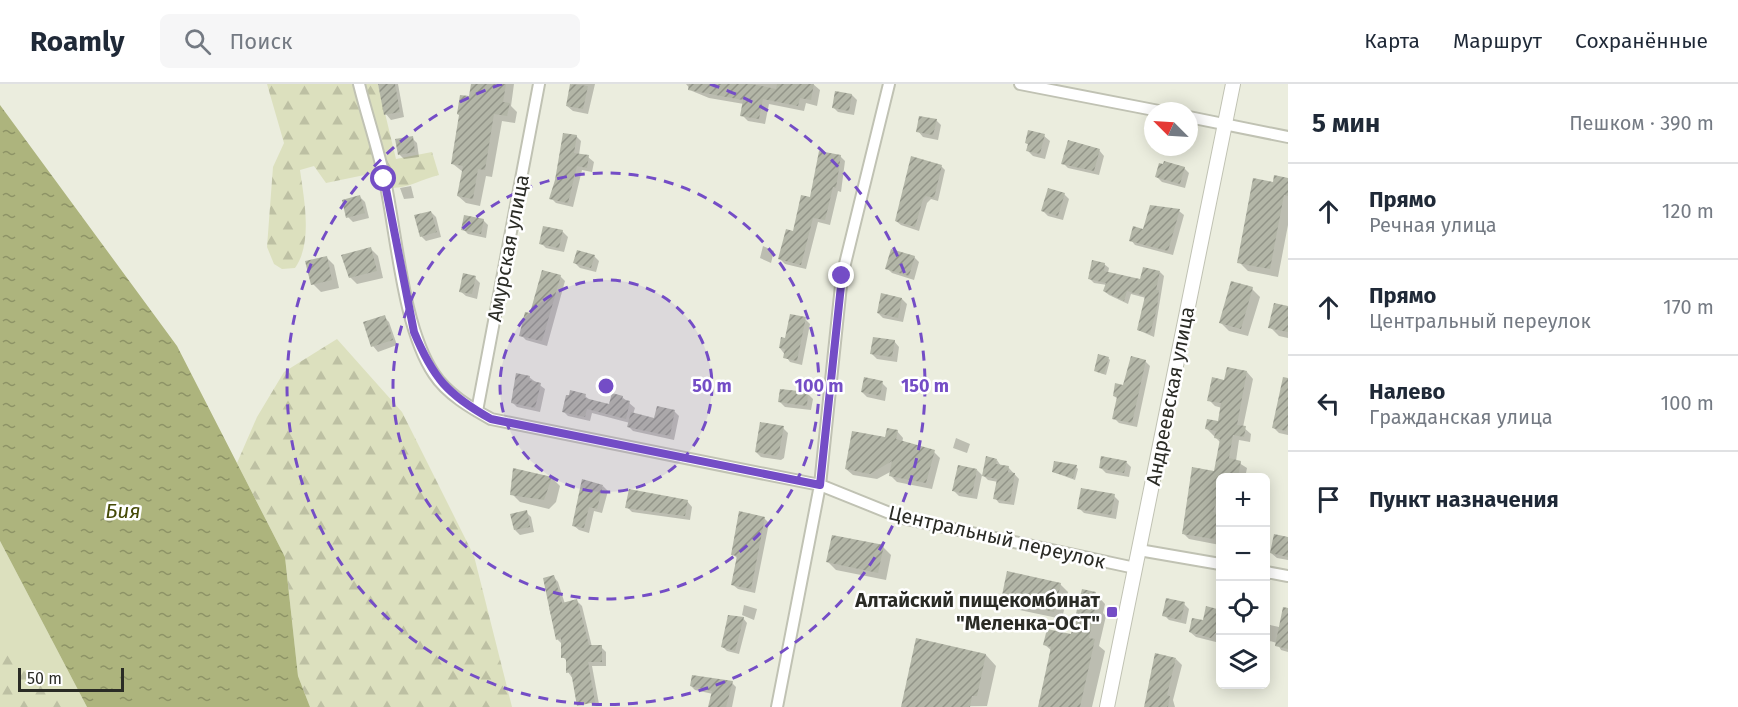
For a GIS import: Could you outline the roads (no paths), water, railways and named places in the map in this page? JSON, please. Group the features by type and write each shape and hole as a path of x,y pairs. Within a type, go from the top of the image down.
{"street":[{"name":"Центральный переулок","path":"358,84 384,179 414,332 434,374 446,389 477,411 491,419 820,485 902,519 1135,568"},
{"name":"Амурская улица","path":"477,411 540,84"},
{"path":"777,707 820,485 842,276 889,84"},
{"path":"1020,84 1144,108"},
{"name":"Андреевская улица","path":"1107,707 1233,84"},
{"path":"1198,119 1288,137"},
{"path":"1139,549 1216,563"},
{"path":"1270,573 1288,576"}],"water":[{"name":"Бия","path":"0,105 177,346 285,557 298,676 310,707 87,707 0,541"}],"place":[{"name":"Алтайский пищекомбинат \"Меленка-ОСТ\"","path":"1112,612"}]}
